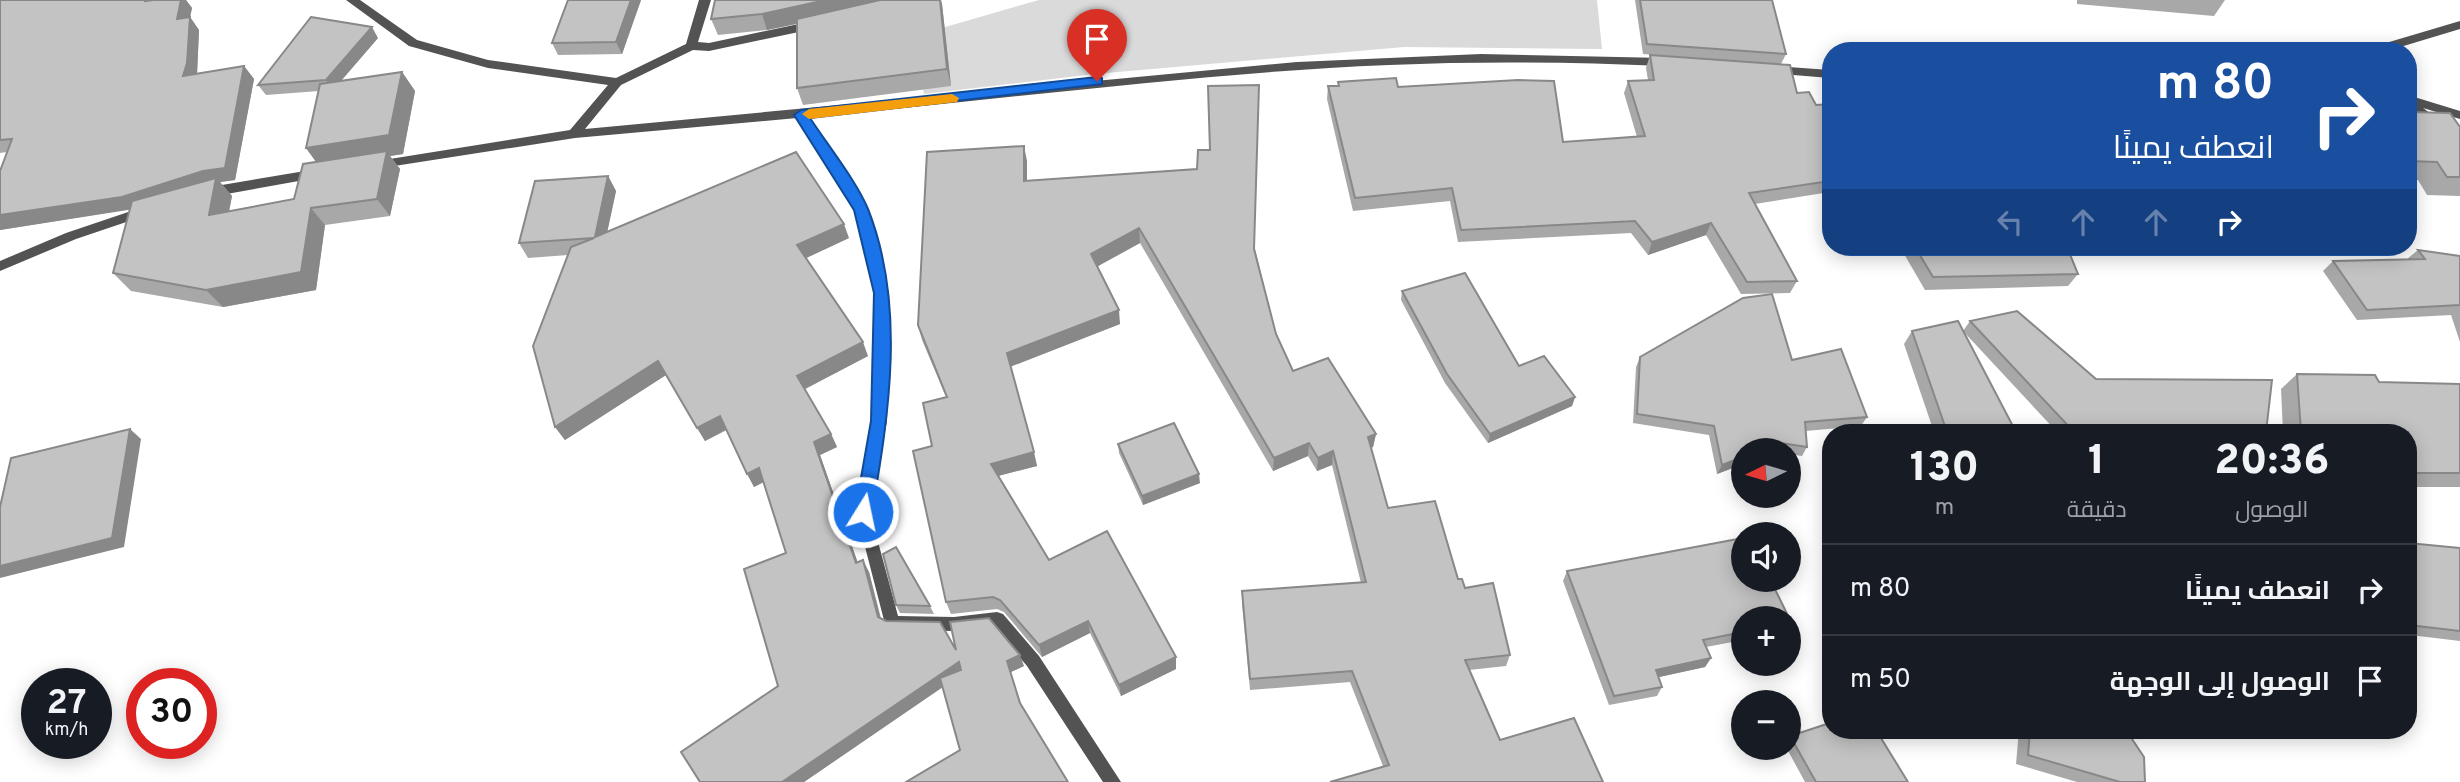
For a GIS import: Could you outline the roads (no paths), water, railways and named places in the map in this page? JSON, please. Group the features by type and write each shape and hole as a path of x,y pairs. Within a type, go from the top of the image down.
{"street":[{"path":"352,0 413,43 488,64 617,82"},
{"path":"691,47 705,0"},
{"path":"574,134 617,82 691,47 709,47 768,37 829,22"},
{"path":"2403,42 2460,25"},
{"path":"362,167 574,134 801,115 1097,81 1435,58 1573,56 1683,63"},
{"path":"1764,69 1822,73"},
{"path":"2417,103 2460,115"},
{"path":"2417,108 2460,141"},
{"path":"801,115 861,209 882,293 880,421 863,512 892,623 954,624 997,620 1032,661 1113,782"},
{"path":"202,195 336,171"},
{"path":"0,266 71,236 153,209"}]}
